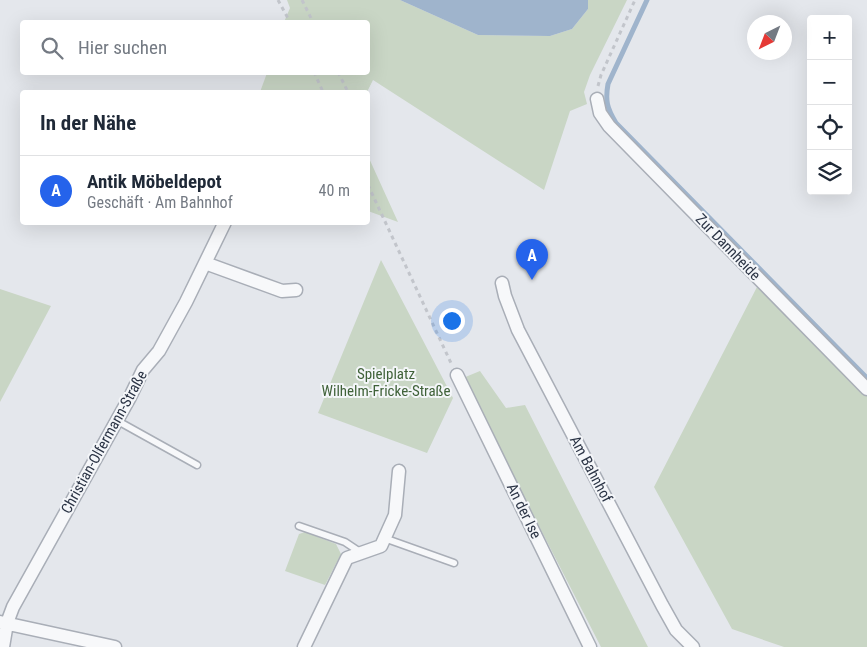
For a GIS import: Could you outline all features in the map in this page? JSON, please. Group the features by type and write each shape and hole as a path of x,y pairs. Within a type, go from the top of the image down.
{"street":[{"name":"Zur Dannheide","path":"597,100 600,113 609,126 867,389"},
{"name":"Christian-Olfermann-Straße","path":"2,647 4,622 143,370 158,351 186,302 224,225"},
{"path":"205,263 282,291 296,290"},
{"name":"Am Bahnhof","path":"502,283 518,330 662,605 676,630 693,647"},
{"name":"An der Ise","path":"457,375 590,647"},
{"path":"304,647 347,558 381,546 395,515 399,471"},
{"path":"4,622 115,647"}],"lane":[{"path":"116,420 197,465"},
{"path":"299,526 345,542 360,552"},
{"path":"384,538 454,563"}],"path":[{"path":"278,0 289,20"},
{"path":"302,0 312,20"},
{"path":"597,100 597,90 601,75 635,0"},
{"path":"315,75 322,90"},
{"path":"340,75 347,90"},
{"path":"370,189 457,375"}],"green space":[{"path":"287,0 400,0 478,35 550,36 572,29 588,9 588,0 627,0 590,75 584,92 587,104 570,111 544,190 373,80 368,90 261,90 266,75 370,75 370,20 285,20 290,8"},
{"path":"370,160 398,222 370,212"},
{"name":"Spielplatz Wilhelm-Fricke-Straße","path":"381,260 453,398 427,453 318,413"},
{"path":"757,287 867,395 867,647 784,647 732,629 654,487"},
{"path":"0,289 51,306 0,402"},
{"path":"480,371 506,408 525,405 648,647 601,647 463,378"},
{"path":"305,532 336,544 341,554 325,585 285,571 299,534"}],"water":[{"path":"400,0 588,0 588,9 572,29 550,36 478,35"}],"waterway":[{"path":"647,0 608,84 608,104 616,123 867,378"}],"place":[{"name":"Antik Möbeldepot","path":"532,280"}]}
